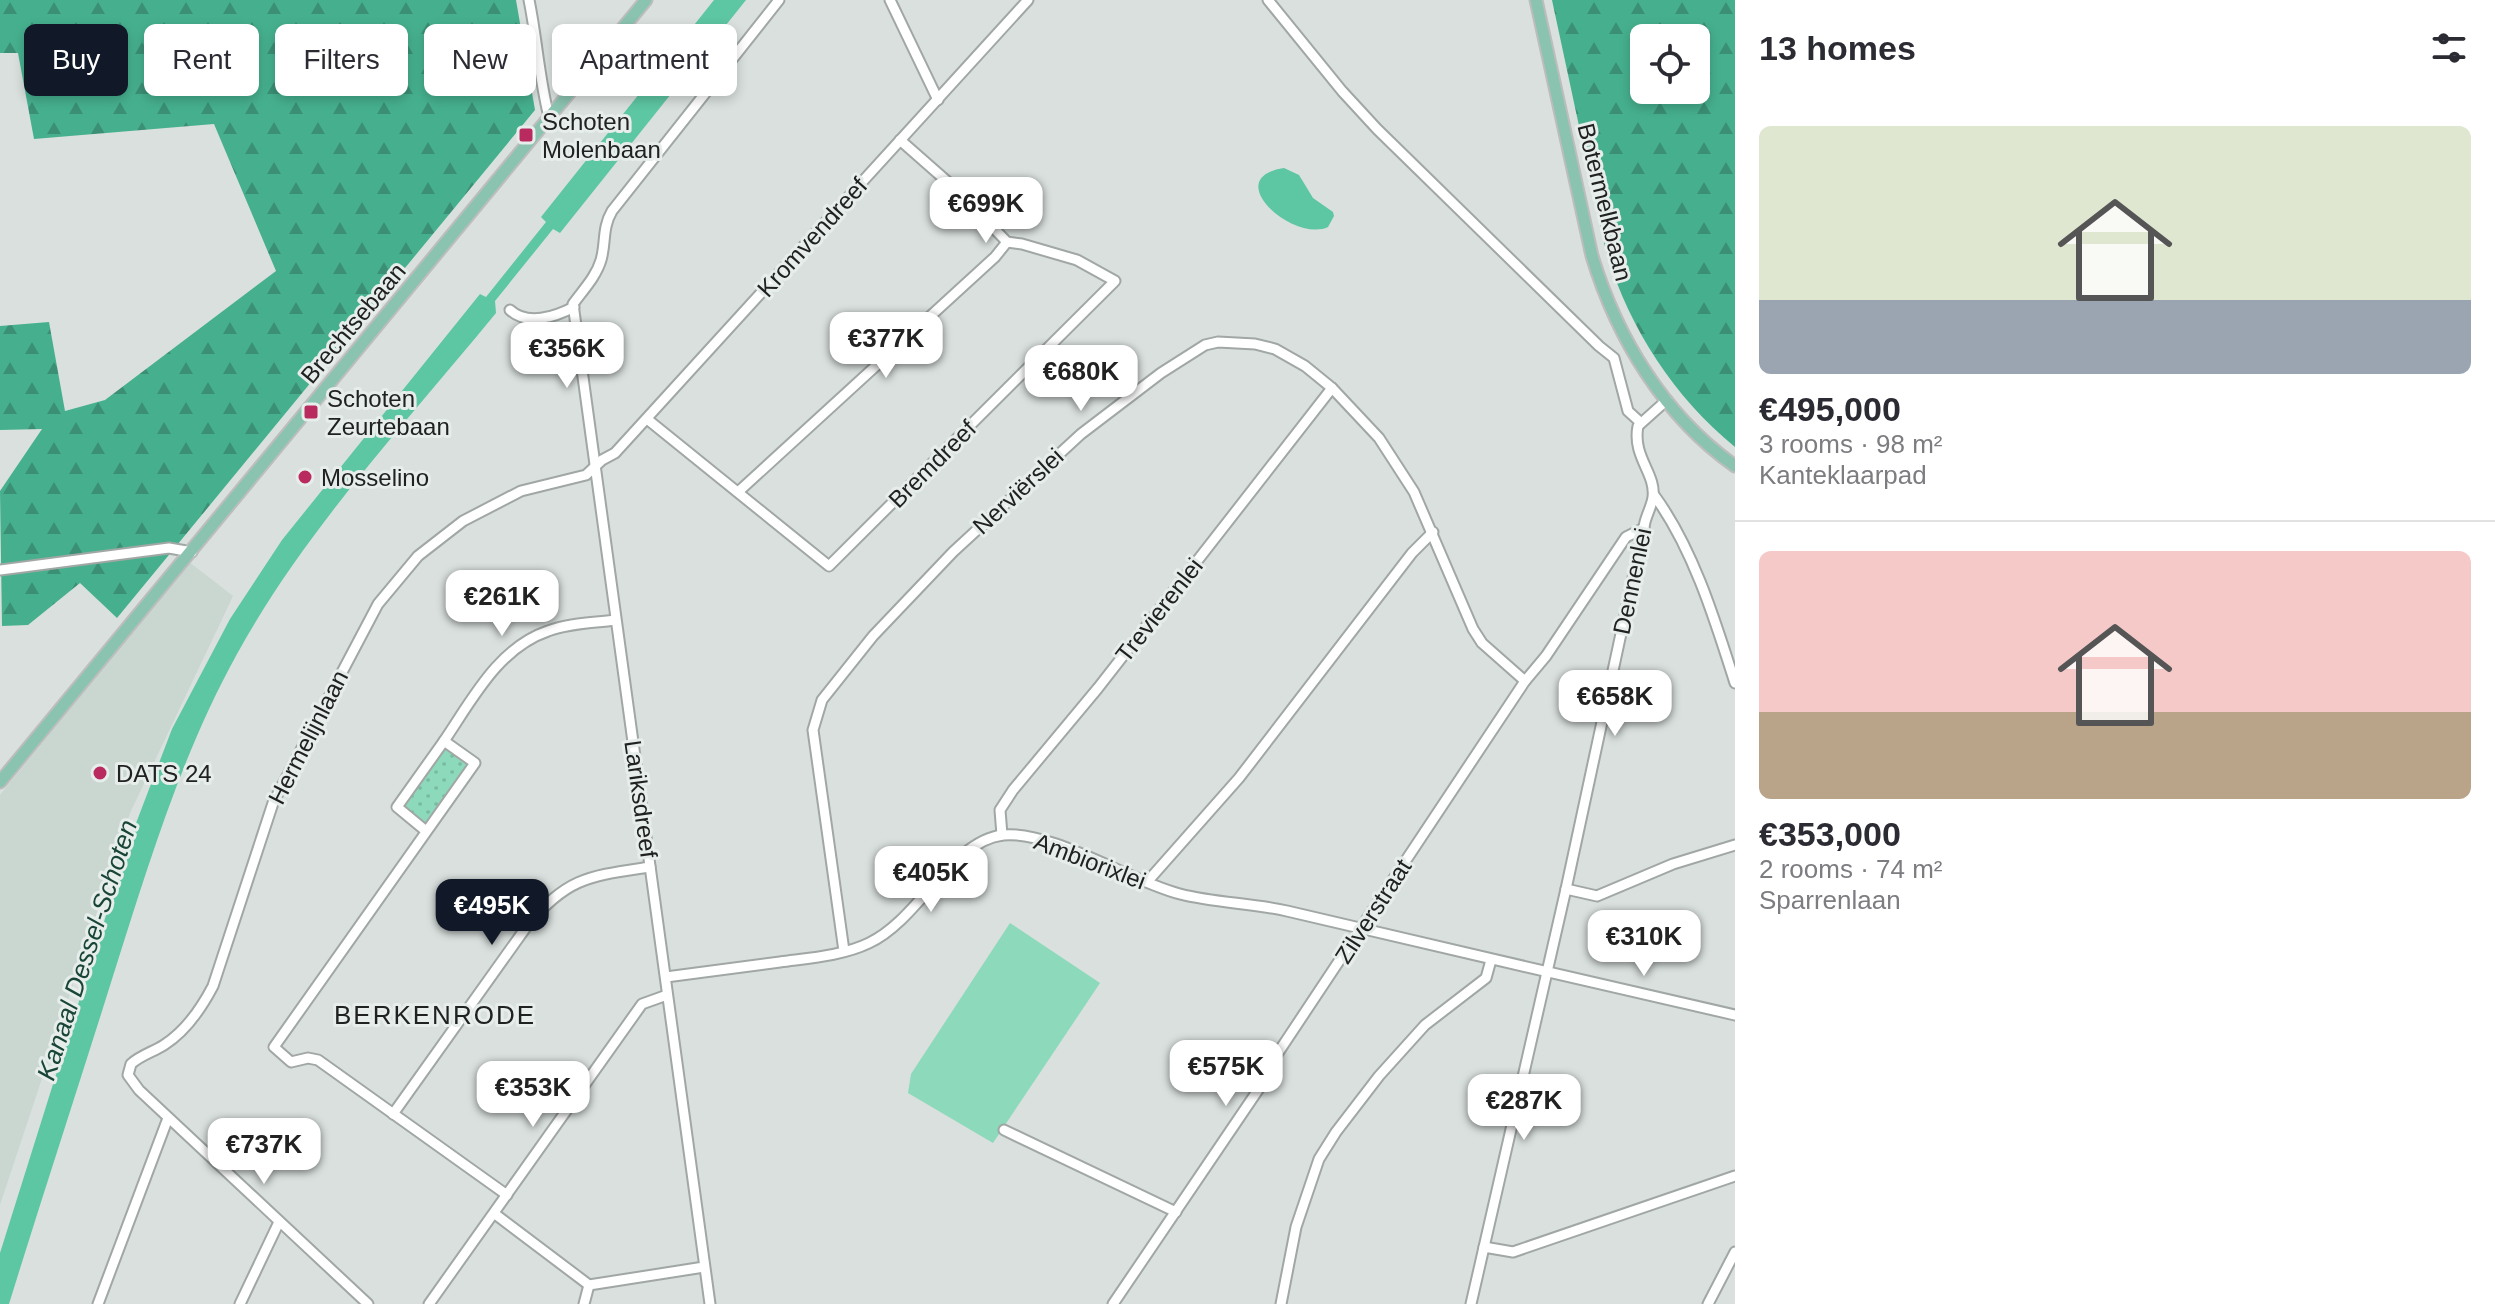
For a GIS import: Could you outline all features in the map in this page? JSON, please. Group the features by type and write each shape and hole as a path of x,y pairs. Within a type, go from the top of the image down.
{"main road":[{"name":"Brechtsebaan","path":"0,782 646,0"},
{"name":"Botermelkbaan","path":"1536,0 1592,256 1602,289 1628,344 1667,400 1710,446 1735,466"}],"street":[{"path":"529,0 540,82 549,117"},
{"path":"510,310 516,316 537,319 558,315 574,307 602,257 605,223 612,211 779,0"},
{"path":"890,0 938,100"},
{"name":"Kromvendreef","path":"594,469 615,453 647,419 1028,0"},
{"name":"Dennenlei","path":"1268,0 1377,129 1614,358 1628,411 1640,422 1636,435 1637,448 1654,495 1644,528 1566,889 1471,1304"},
{"path":"738,492 995,257 1007,242 958,191 900,140"},
{"name":"Bremdreef","path":"647,419 829,566 1115,281 1077,260 1007,242"},
{"name":"Lariksdreef","path":"574,307 710,1304"},
{"name":"Nerviërslei","path":"844,951 813,730 822,700 873,636 953,552 1081,434 1161,373 1205,345 1236,342 1275,349 1305,366 1332,388 1379,438 1414,492 1473,629 1482,643 1525,681"},
{"name":"Trevierenlei","path":"1002,835 1000,810 1013,790 1127,651 1332,388"},
{"path":"1640,422 1667,400"},
{"name":"Hermelijnlaan","path":"168,1118 128,1075 131,1064 166,1044 202,1007 213,986 273,803 378,604 418,556 463,521 521,491 586,475 594,469"},
{"path":"1654,495 1676,529 1735,683"},
{"name":"Zilverstraat","path":"1113,1304 1258,1090 1262,1077 1525,681 1546,656 1626,537 1644,528"},
{"path":"1147,882 1239,778 1412,553 1433,532"},
{"path":"0,570 169,548 192,552"},
{"path":"426,831 397,807 494,670 521,644 551,630 615,620"},
{"path":"444,741 475,763 274,1047 291,1062 308,1058 318,1060 507,1195"},
{"name":"Ambiorixlei","path":"666,977 844,951 866,945 886,934 907,916 963,853 1002,835 1030,836 1049,842 1179,894 1276,909 1735,1015"},
{"path":"1566,889 1597,896 1673,864 1735,845"},
{"path":"393,1114 527,926 549,900 565,888 593,876 650,867"},
{"path":"1281,1304 1296,1227 1319,1159 1379,1076 1425,1025 1486,978 1491,960"},
{"path":"429,1304 642,1004 667,995"},
{"path":"98,1304 168,1118 368,1304"},
{"path":"1004,1130 1176,1212"},
{"path":"1484,1247 1513,1252 1735,1176"},
{"path":"495,1214 589,1285 704,1267"},
{"path":"240,1304 279,1222"},
{"path":"1708,1304 1735,1252"},
{"path":"584,1304 589,1285"}],"shaded area":[{"path":"714,0 746,0 727,24 695,24"},
{"path":"637,96 669,96 560,233 553,229 495,301 496,313 325,521 264,608 237,654 199,731 167,812 9,1304 0,1304 0,1253 130,839 172,729 230,619 282,540 480,294 486,297 546,222 541,217"},
{"path":"1284,168 1299,175 1313,198 1333,212 1328,227 1314,229 1298,226 1282,218 1260,195 1259,184 1266,174"},
{"path":"189,562 233,596 130,813 0,1205 0,795"},
{"path":"445,746 469,765 424,825 401,807"},
{"path":"1010,923 1100,983 993,1143 908,1093 911,1074"}],"green space":[{"path":"0,0 516,0 520,24 424,24 424,96 533,96 535,110 117,618 80,583 28,625 2,626 0,491 42,429 0,430 0,326 49,322 65,411 105,400 276,271 214,124 34,139 26,96 128,96 128,24 24,24 24,85 18,53 0,53"},
{"path":"1552,0 1735,0 1735,447 1673,383 1641,334 1606,252"}],"place":[{"name":"Schoten Molenbaan","path":"526,135"},
{"name":"Schoten Zeurtebaan","path":"311,412"},
{"name":"Mosselino","path":"305,477"},
{"name":"DATS 24","path":"100,773"}],"district":[{"name":"BERKENRODE","path":"435,1015"}],"water label":[{"name":"Kanaal Dessel-Schoten","path":"87,950"}]}
